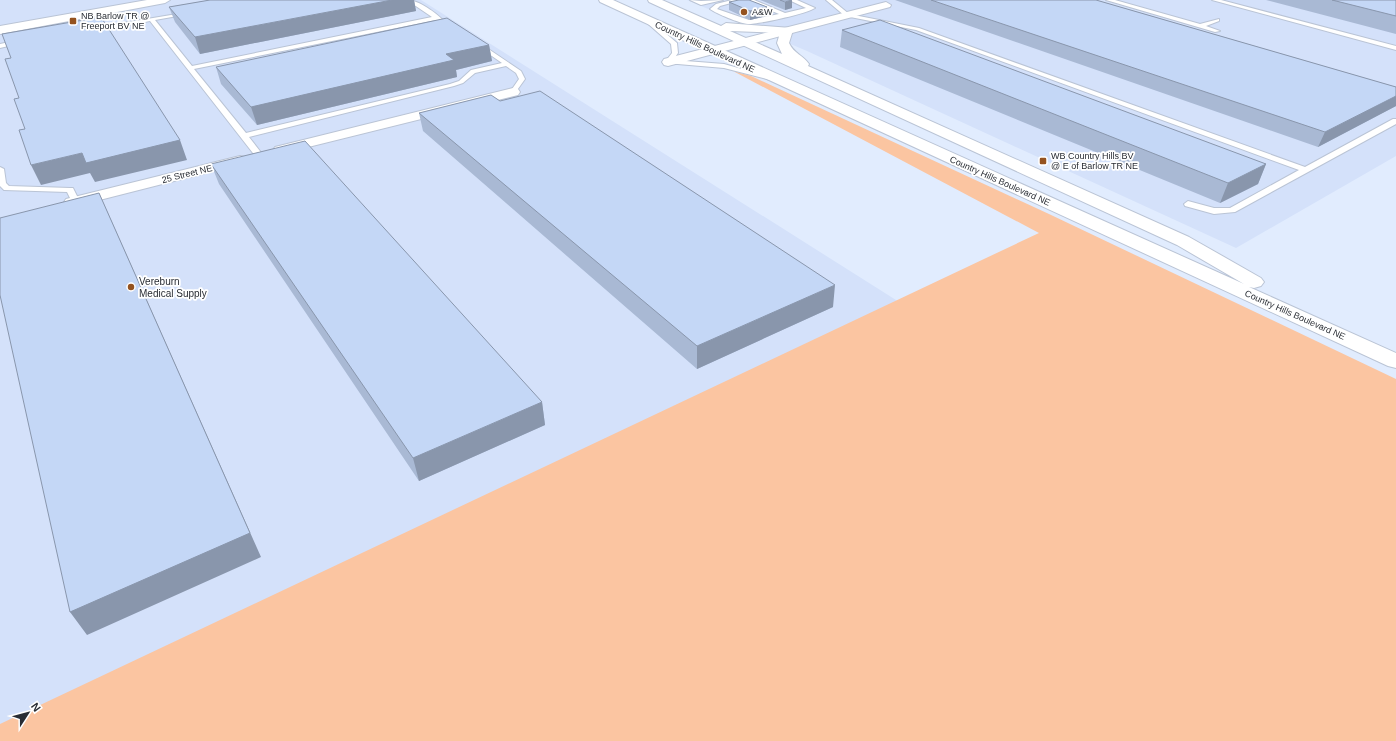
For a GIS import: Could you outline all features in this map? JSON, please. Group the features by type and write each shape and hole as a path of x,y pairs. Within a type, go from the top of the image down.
{"main road":[{"path":"0,23 126,0"},
{"path":"0,30 165,0"},
{"name":"Country Hills Boulevard NE","path":"604,0 1396,361"},
{"path":"623,0 725,40 745,42"},
{"name":"Country Hills Boulevard NE","path":"653,0 1183,241 1209,258 1294,304 1396,356"},
{"path":"710,26 742,29 787,30 783,43 787,52 814,73"},
{"path":"713,50 739,54 912,125 963,141"}],"street":[{"path":"668,62 886,5"},
{"name":"25 Street NE","path":"60,206 513,92"}],"lane":[{"path":"410,0 444,22"},
{"path":"693,0 701,3 720,0"},
{"path":"739,0 718,5 713,9 742,21 749,22 812,8 792,0"},
{"path":"749,0 785,15"},
{"path":"829,0 847,15 917,29 1305,170"},
{"path":"1109,0 1217,31"},
{"path":"1215,0 1396,48"},
{"path":"763,6 770,4"},
{"path":"84,31 196,12"},
{"path":"191,68 438,18"},
{"path":"152,20 259,156"},
{"path":"1201,26 1217,20"},
{"path":"648,21 674,43 675,53 668,62"},
{"path":"470,39 519,72 522,79 513,92"},
{"path":"0,46 23,42"},
{"path":"668,62 724,66 780,81"},
{"path":"244,136 452,86 461,82 474,72 508,64"},
{"path":"1050,86 1062,82"},
{"path":"1153,125 1165,119"},
{"path":"1188,204 1214,211 1232,210 1396,121"},
{"path":"0,169 2,184 7,188 70,190 76,202"}],"shaded area":[{"path":"0,0 421,0 896,300 1396,741 0,741"},
{"path":"687,0 1396,0 1396,156 1236,248 807,51"},
{"path":"733,71 751,76 1049,214 1396,379 1396,741 0,741 0,724 1039,233"}],"building":[{"path":"210,0 392,0 195,37 169,7"},
{"path":"749,0 767,7 750,11 729,2"},
{"path":"780,0 792,0 785,2"},
{"path":"931,0 1096,0 1396,87 1396,96 1325,132"},
{"path":"1332,0 1396,0 1396,16"},
{"path":"101,17 180,140 86,163 82,153 31,165 19,130 25,129 14,99 19,98 5,59 11,58 2,34"},
{"path":"447,18 489,45 446,54 454,60 251,107 216,67"},
{"path":"880,20 1266,164 1228,183 842,30"},
{"path":"540,91 835,285 697,346 419,113 491,95 500,101"},
{"path":"305,141 542,402 413,458 211,164"},
{"path":"99,193 250,533 70,612 0,295 0,218"}],"place":[{"name":"A&W","path":"744,12"},
{"name":"NB Barlow TR @ Freeport BV NE","path":"73,21"},
{"name":"WB Country Hills BV @ E of Barlow TR NE","path":"1043,161"},
{"name":"Vereburn Medical Supply","path":"131,287"}]}
